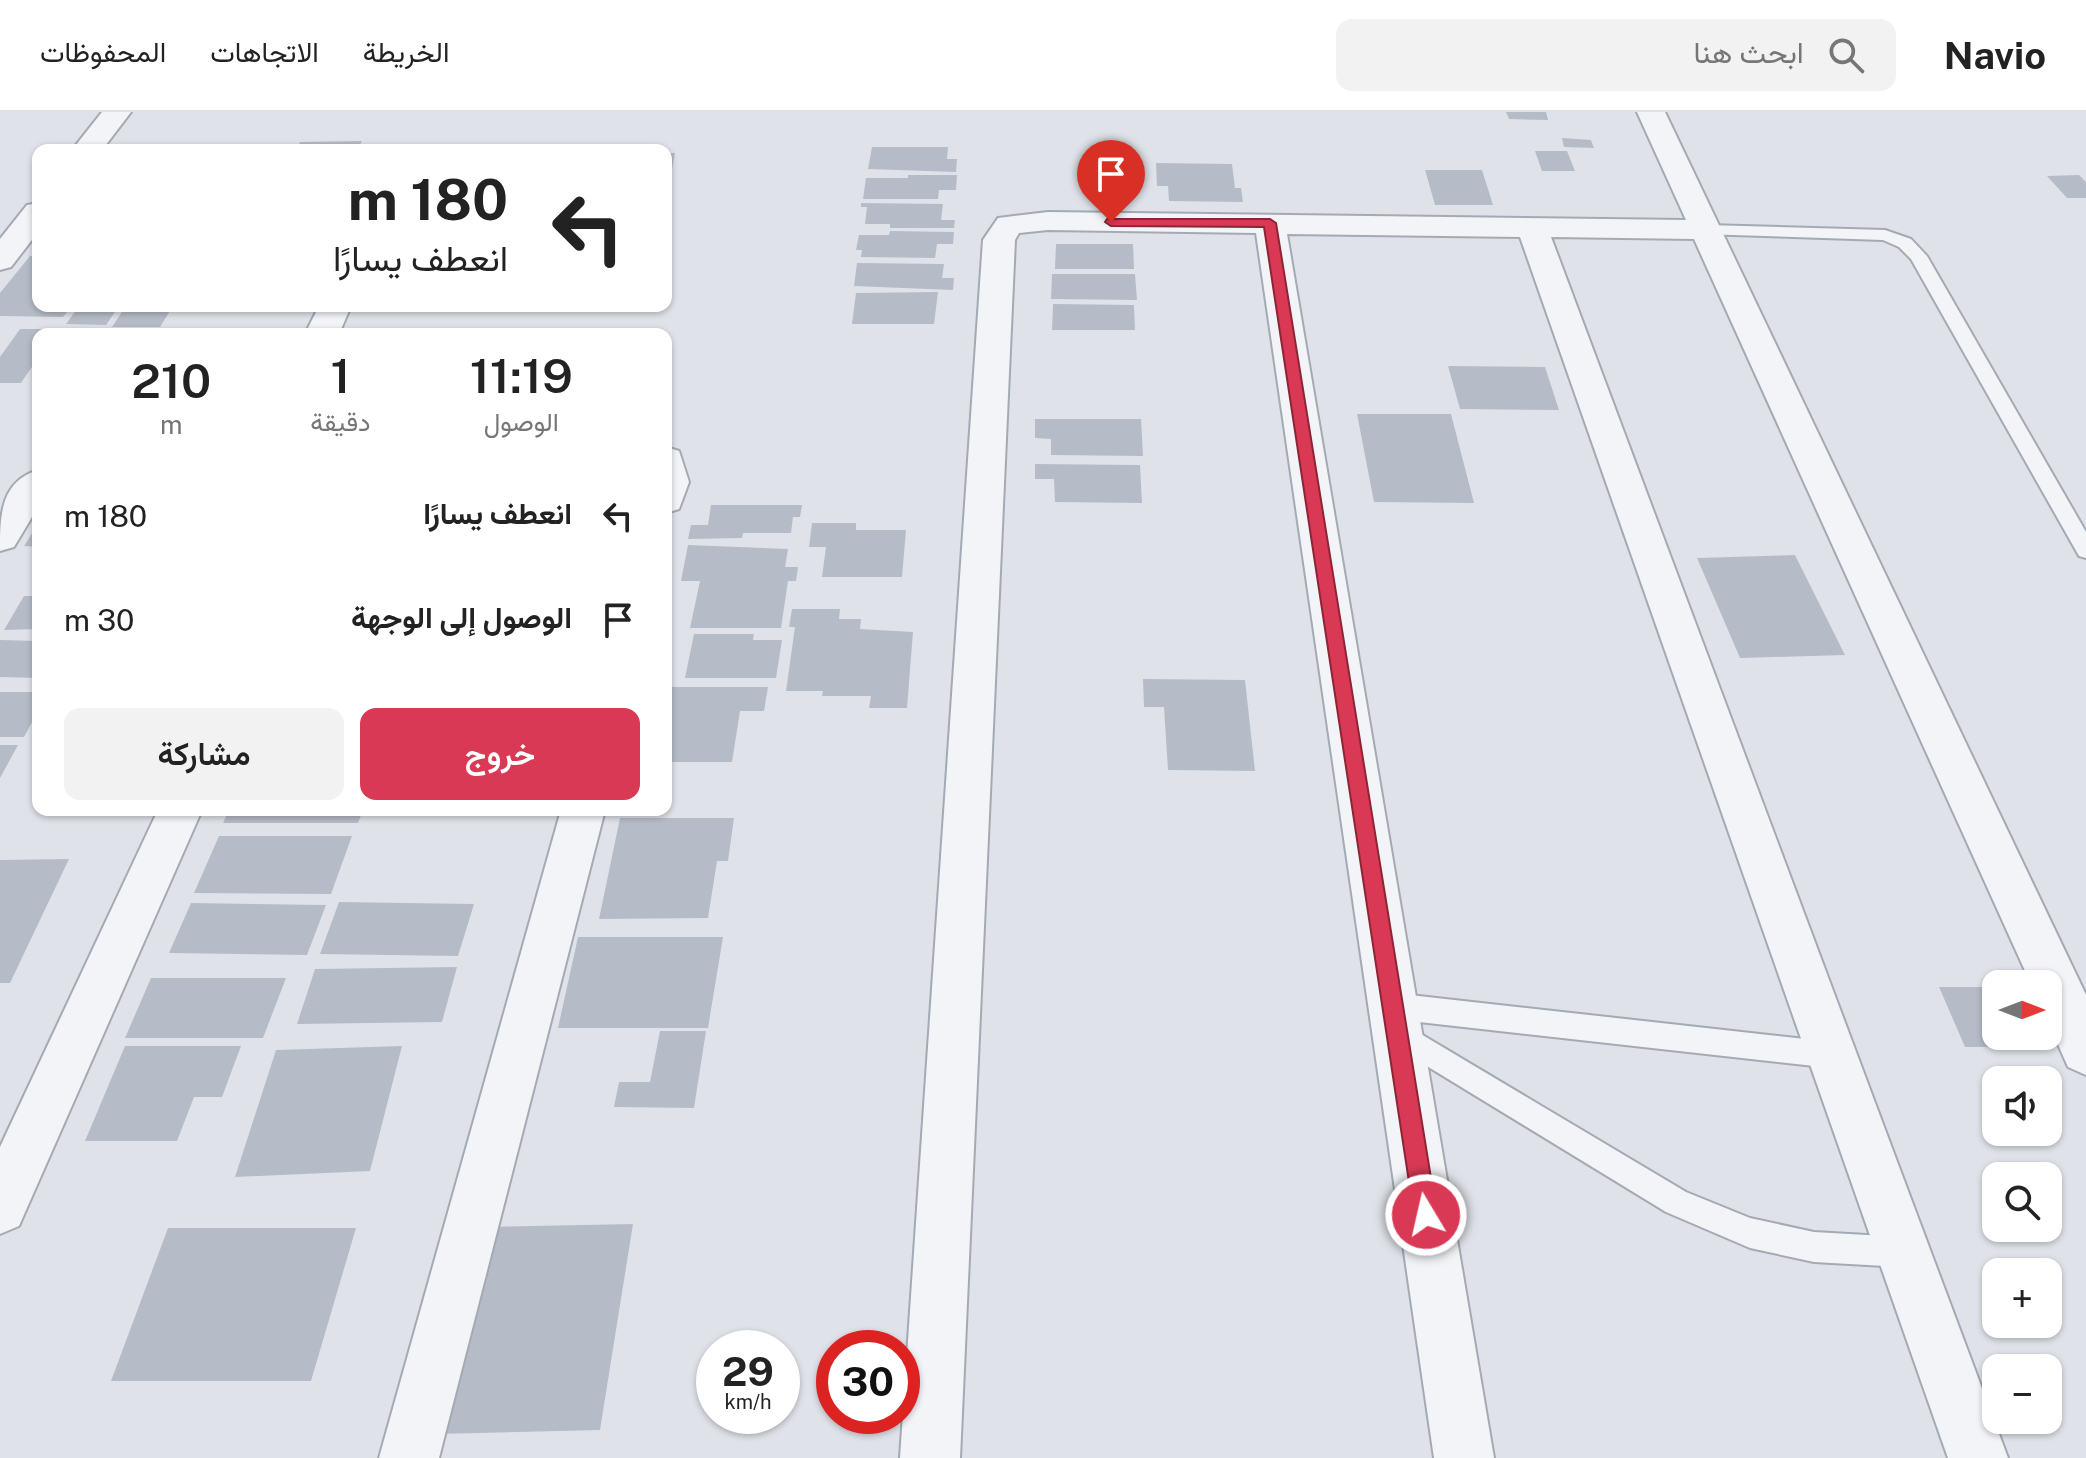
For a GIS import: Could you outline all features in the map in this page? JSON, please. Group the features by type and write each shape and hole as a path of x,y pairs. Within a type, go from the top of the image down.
{"street":[{"path":"92,144 117,112"},
{"path":"1651,112 2086,1050"},
{"path":"0,260 32,220"},
{"path":"930,1458 999,240 1009,225 1048,221 1707,230"},
{"path":"1270,223 1464,1458"},
{"path":"1533,230 1978,1458"},
{"path":"0,537 32,488"},
{"path":"0,1207 177,816"},
{"path":"409,1458 581,816"}],"lane":[{"path":"1707,230 1885,235 1905,243 1918,256 2086,550"},
{"path":"1394,1019 1832,1055"},
{"path":"1394,1019 1676,1202 1750,1233 1801,1244 1902,1252"}],"building":[{"path":"1506,112 1546,112 1548,120 1509,119"},
{"path":"1562,138 1591,140 1594,148 1564,147"},
{"path":"362,141 360,144 300,142"},
{"path":"872,147 948,147 947,159 957,159 956,172 868,169"},
{"path":"1535,151 1567,151 1575,171 1542,171"},
{"path":"1156,163 1232,164 1235,188 1241,188 1243,202 1169,201 1168,186 1157,186"},
{"path":"1425,170 1482,170 1493,205 1435,205"},
{"path":"908,175 957,175 956,190 939,190 938,199 863,199 866,178 908,178"},
{"path":"2079,175 2086,182 2086,198 2067,198 2047,176"},
{"path":"861,203 943,204 941,220 955,220 954,228 890,228 890,224 865,224 867,207 861,207"},
{"path":"890,231 954,232 953,244 937,244 935,258 861,257 862,250 856,250 859,235 889,235"},
{"path":"1056,244 1133,244 1134,269 1055,269"},
{"path":"32,256 32,312 67,312 63,317 0,316 0,293"},
{"path":"857,263 944,264 942,278 954,278 953,290 854,286"},
{"path":"1052,274 1135,274 1137,300 1051,299"},
{"path":"938,292 934,324 852,324 856,293"},
{"path":"1053,304 1134,305 1135,330 1052,330"},
{"path":"75,312 115,312 106,325 66,324"},
{"path":"122,312 169,312 160,327 112,327"},
{"path":"20,329 32,329 32,367 21,383 0,383 0,357"},
{"path":"1448,366 1545,367 1559,410 1460,409"},
{"path":"1357,414 1451,414 1474,503 1374,502"},
{"path":"1035,419 1141,419 1143,456 1051,455 1051,439 1035,438"},
{"path":"1035,464 1140,465 1142,503 1055,502 1054,479 1035,479"},
{"path":"711,505 802,505 800,517 793,517 791,533 743,533 742,538 688,539 691,525 708,525"},
{"path":"812,523 856,523 856,530 906,530 902,577 822,577 826,547 809,547"},
{"path":"32,533 32,547 24,546"},
{"path":"688,545 788,549 785,567 798,567 796,581 788,581 781,628 690,628 700,581 681,581"},
{"path":"1795,555 1845,655 1740,658 1697,558"},
{"path":"24,596 32,596 32,629 4,630"},
{"path":"792,609 840,609 839,619 861,619 860,629 913,632 907,708 869,708 871,696 822,696 823,691 786,691 795,627 789,627"},
{"path":"694,634 754,634 753,640 782,640 776,678 685,678"},
{"path":"0,640 32,641 32,678 0,677"},
{"path":"1143,679 1245,680 1255,771 1168,770 1164,707 1144,707"},
{"path":"672,687 768,687 764,711 740,711 732,762 672,762"},
{"path":"0,692 32,692 32,722 24,737 0,737"},
{"path":"0,745 18,745 0,778"},
{"path":"226,816 361,816 358,823 223,823"},
{"path":"620,818 734,818 728,861 717,861 708,918 599,919"},
{"path":"219,836 352,836 331,894 194,893"},
{"path":"69,859 10,983 0,983 0,860"},
{"path":"339,902 474,904 458,956 320,954"},
{"path":"191,903 326,905 307,955 169,953"},
{"path":"578,937 723,937 708,1028 558,1028"},
{"path":"457,967 442,1022 297,1024 315,969"},
{"path":"151,978 286,978 263,1038 125,1038"},
{"path":"1939,987 1982,987 1982,1047 1965,1047"},
{"path":"660,1031 706,1031 694,1108 614,1107 619,1082 650,1082"},
{"path":"125,1046 241,1046 222,1097 194,1097 177,1141 85,1141"},
{"path":"402,1046 370,1171 235,1177 276,1050"},
{"path":"633,1224 600,1430 437,1434 483,1227"},
{"path":"168,1228 356,1228 311,1381 111,1381"}],"route":[{"path":"1111,222 1270,223 1426,1215"}]}
